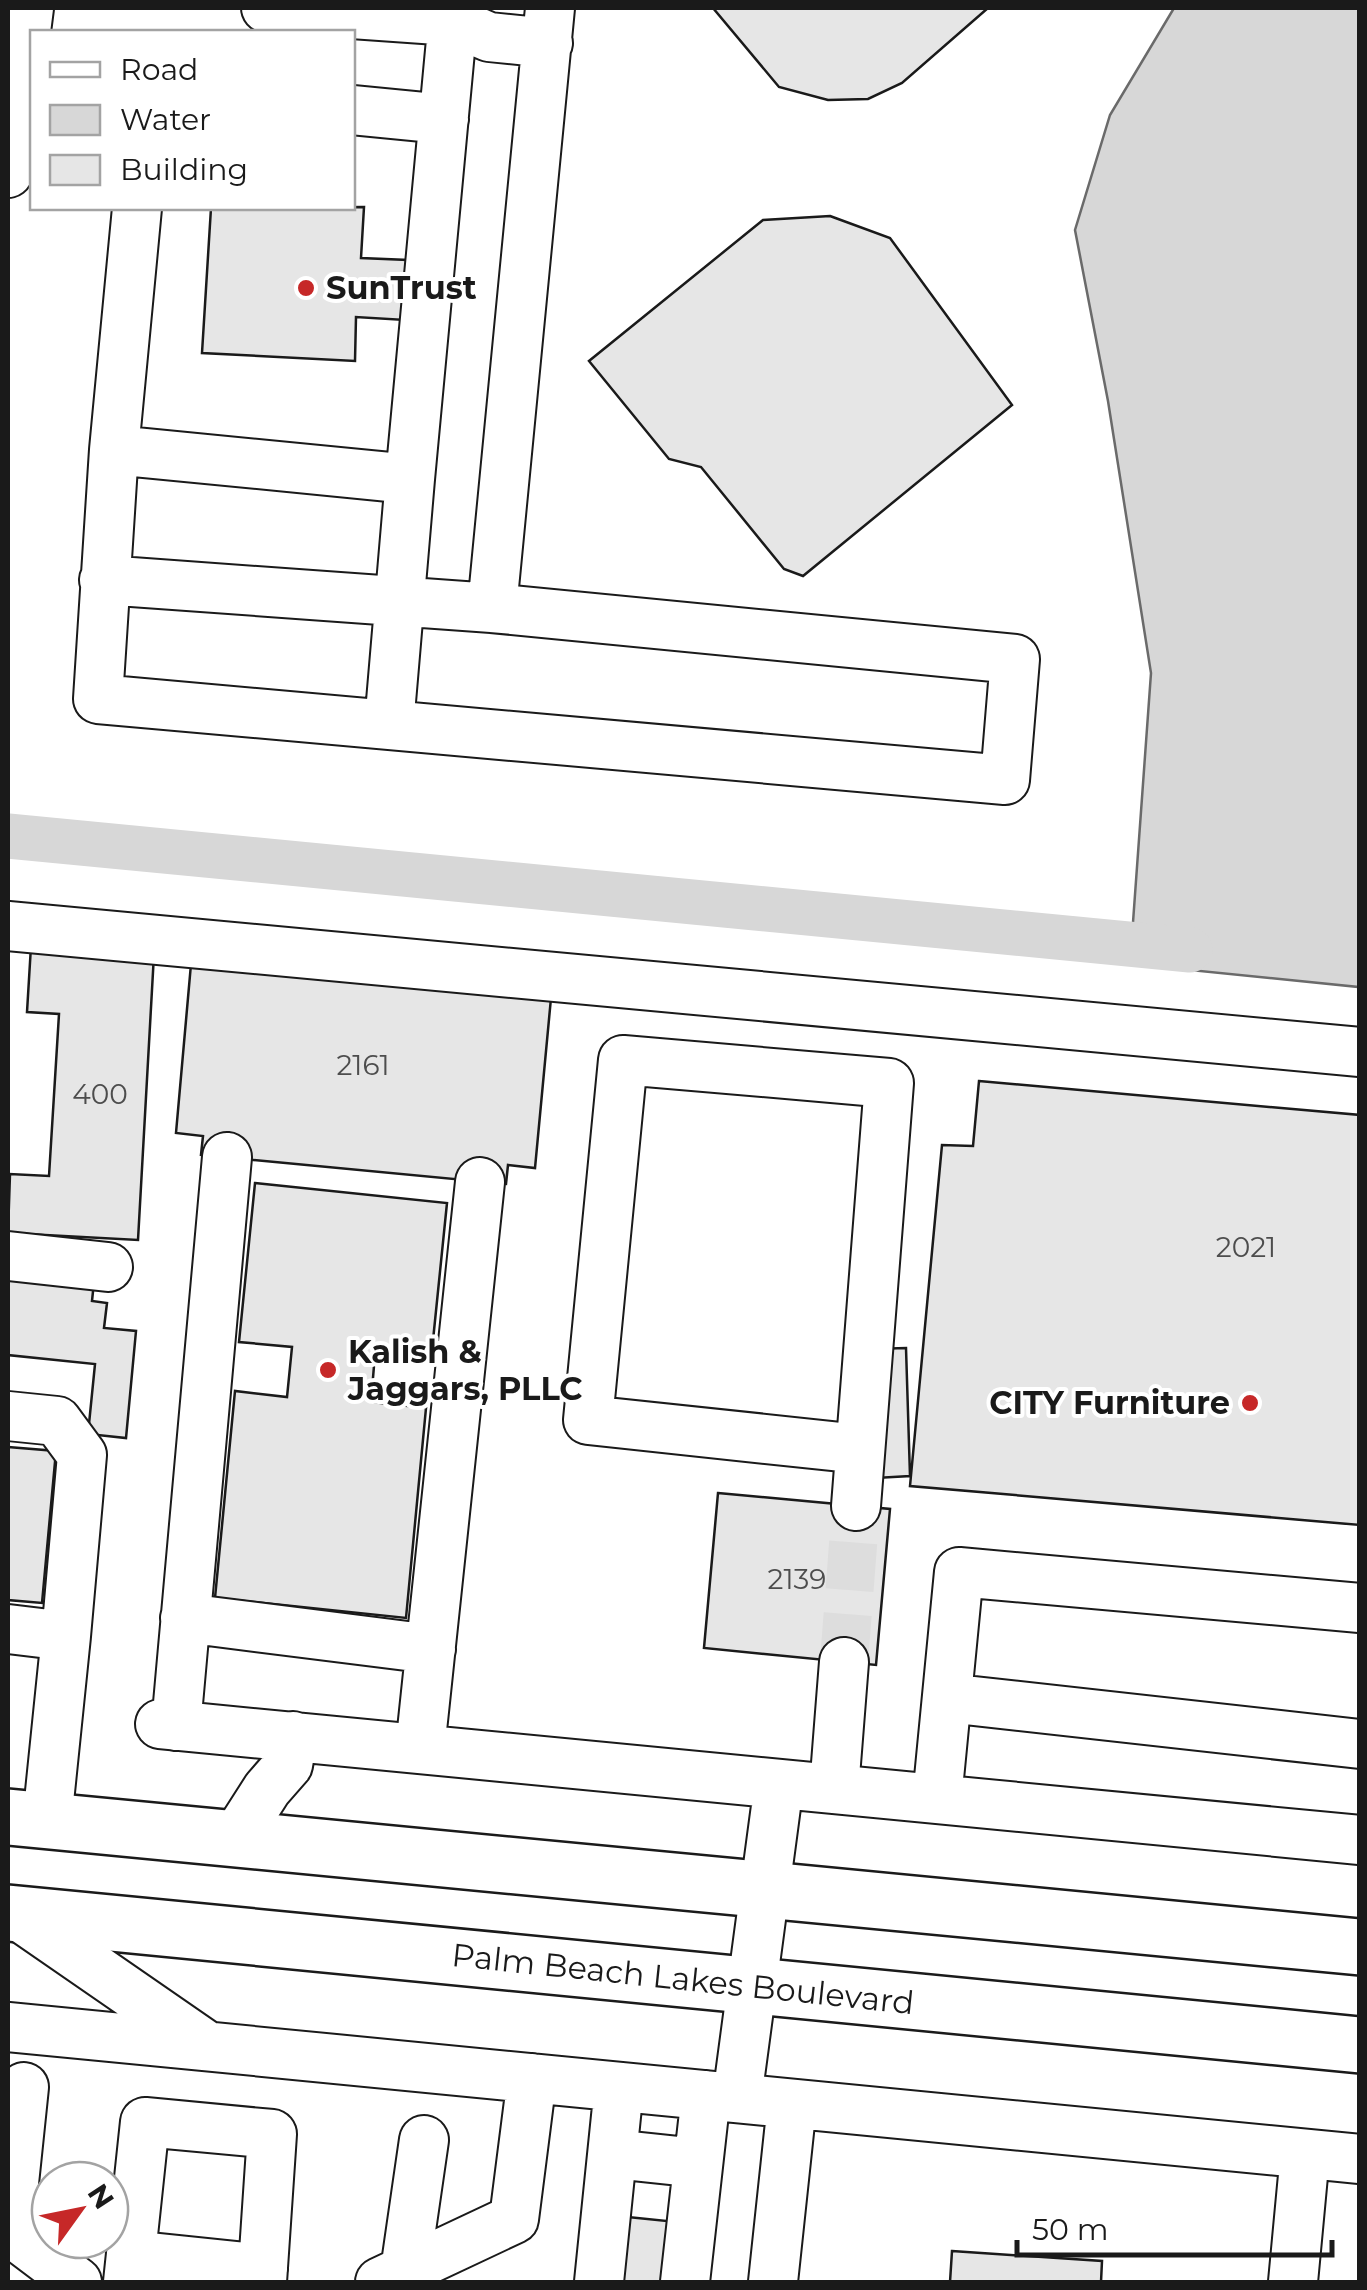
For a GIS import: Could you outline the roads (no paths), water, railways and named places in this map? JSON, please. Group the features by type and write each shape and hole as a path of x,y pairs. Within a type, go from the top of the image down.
{"main road":[{"path":"27,1819 1360,1947"},
{"name":"Palm Beach Lakes Boulevard","path":"12,1914 1360,2045"}],"street":[{"path":"8,173 28,8"},
{"path":"266,8 453,14 489,37 549,25 492,608"},
{"path":"389,726 453,14"},
{"path":"355,110 444,119"},
{"path":"104,580 402,600 1015,659 1005,780 98,699 104,580 114,450 137,210"},
{"path":"114,450 410,479"},
{"path":"8,926 220,956 1360,1052"},
{"path":"856,1506 889,1083 623,1060 588,1420 860,1449"},
{"path":"227,1157 185,1618 168,1725 1360,1840"},
{"path":"420,1749 480,1182"},
{"path":"8,1256 108,1266"},
{"path":"8,1416 57,1421 82,1455 66,1636 27,1819"},
{"path":"937,1799 958,1572 1360,1608"},
{"path":"185,1618 431,1648"},
{"path":"8,1628 66,1636"},
{"path":"834,1789 844,1662"},
{"path":"947,1698 1360,1744"},
{"path":"235,1839 267,1788 288,1765 293,1736"},
{"path":"684,2282 698,2163 722,2097 752,1986 779,1784"},
{"path":"12,1914 209,2047"},
{"path":"8,2027 1360,2159"},
{"path":"392,2277 514,2220 532,2078"},
{"path":"24,2087 8,2230 77,2282"},
{"path":"599,2282 619,2087"},
{"path":"774,2282 792,2104"},
{"path":"145,2122 272,2134 263,2276 130,2269 145,2122"},
{"path":"392,2277 424,2140"},
{"path":"612,2154 698,2163"},
{"path":"1293,2282 1305,2154"}],"water":[{"path":"1174,8 1359,8 1359,987 1130,964 1151,673 1108,401 1075,230 1110,115"}],"waterway":[{"path":"8,836 1190,950"}],"tunnel":[{"path":"844,1662 856,1506"}],"place":[{"name":"SunTrust","path":"306,288"},
{"name":"Kalish & Jaggars, PLLC","path":"328,1370"},
{"name":"CITY Furniture","path":"1250,1403"}]}
